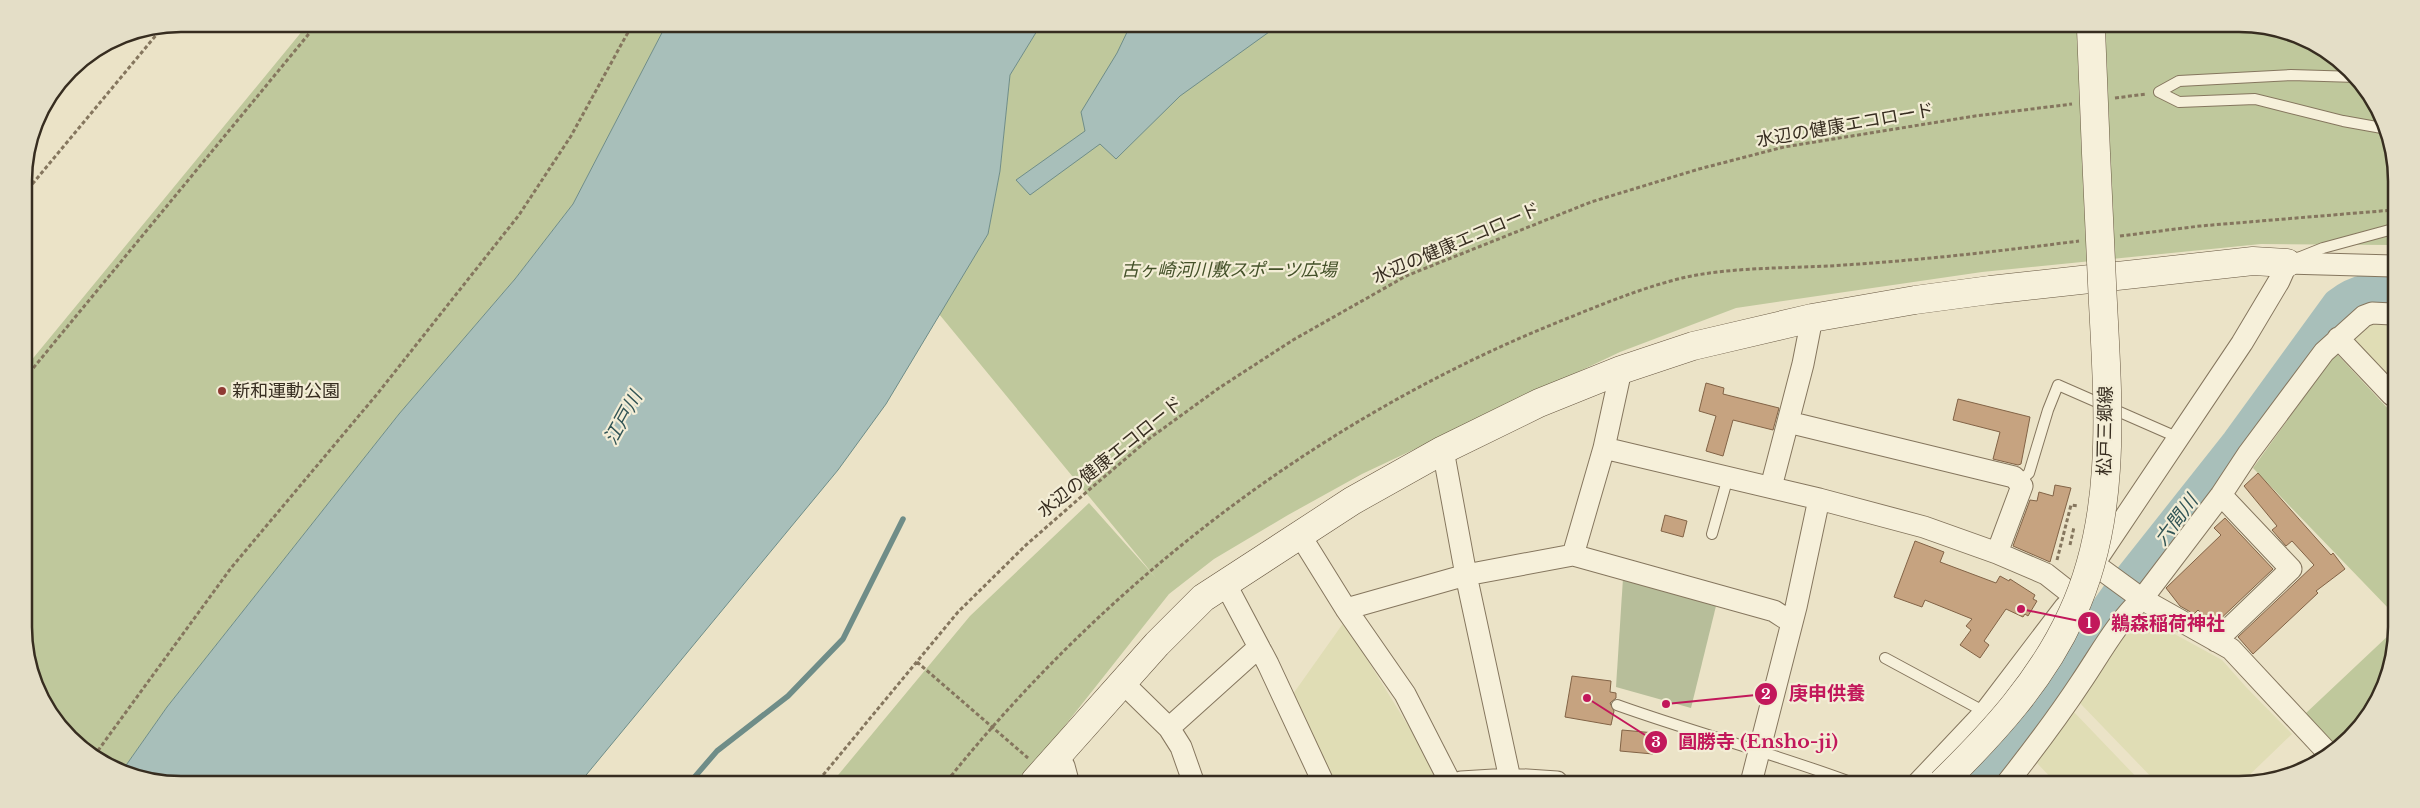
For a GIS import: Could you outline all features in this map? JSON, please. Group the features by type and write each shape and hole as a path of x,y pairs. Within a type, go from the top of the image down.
{"street":[{"name":"松戸三郷線","path":"1940,775 2000,724 2028,689 2073,614 2094,550 2103,498 2108,418 2091,32"},
{"path":"1048,771 1180,619 1225,583 1352,501 1443,450 1539,403 1621,370 1693,346 1812,318 1915,300 2253,261 2388,266"},
{"path":"1938,775 2074,596 2098,568 2179,438 2247,335 2279,281 2287,263"},
{"path":"2013,775 2045,734 2117,628 2221,495 2248,454 2307,375 2338,338 2364,316 2372,313 2388,314"},
{"path":"1772,487 1803,364 1812,318"},
{"path":"2338,338 2388,391"},
{"path":"1573,556 1604,448 1621,370"},
{"path":"1788,422 2014,477 2022,486 1997,553"},
{"path":"1604,448 1772,487 1924,527 1997,553 2046,574 2074,596"},
{"path":"1443,450 1466,575 1509,775"},
{"path":"2216,640 2290,569 2221,495"},
{"path":"1753,775 1819,499"},
{"path":"1300,535 1346,609 1405,694 1447,775"},
{"path":"1346,609 1466,575 1573,556 1774,611 1791,622"},
{"path":"2098,568 2140,598 2231,649 2324,748"},
{"path":"1225,583 1259,647 1320,775"},
{"path":"1170,728 1259,647"},
{"path":"1123,683 1170,728 1181,747 1191,776"}],"lane":[{"path":"2159,92 2179,82 2292,75 2345,77"},
{"path":"2159,92 2179,102 2255,99 2343,121 2377,127"},
{"path":"2287,263 2322,248 2388,230"},
{"path":"2019,482 2029,473 2048,410 2058,385 2179,438"},
{"path":"1712,534 1728,477"},
{"path":"1885,658 1985,712"},
{"path":"1617,704 1682,728 1830,775"}],"path":[{"path":"33,369 310,33"},
{"path":"98,750 232,568 378,392 518,215 571,136 628,33"},
{"path":"33,183 157,35"},
{"path":"2111,98 2159,92"},
{"name":"水辺の健康エコロード","path":"823,776 958,612 1026,545 1150,438 1219,388 1293,340 1406,276 1591,202 1765,152 1975,116 2082,102"},
{"path":"2056,568 2071,504 2080,506 2077,515"},
{"path":"2068,552 2075,524"},
{"path":"917,662 1048,771"}],"shaded area":[{"path":"2378,321 2388,322 2388,375 2352,337 2364,325"},
{"path":"2138,614 2222,660 2292,734 2249,775 2149,775 2077,700"},
{"path":"1344,622 1439,775 1330,775 1293,694"},
{"path":"2073,711 2134,775 2048,775 2035,761"}],"green space":[{"name":"古ヶ崎河川敷スポーツ広場","path":"2239,32 2258,34 2296,44 2313,52 2329,63 2351,83 2372,115 2380,133 2385,152 2388,181 2388,245 2261,244 1982,272 1736,308 1620,352 1362,474 1214,559 1169,594 1025,776 838,776 970,616 1089,503 1156,578 939,314 988,234 1000,171 1010,75 1036,33"},
{"name":"新和運動公園","path":"301,33 662,33 573,204 515,279 399,414 167,707 126,765 107,756 91,745 63,717 52,701 44,684 35,656 32,627 33,359"},
{"path":"2336,353 2388,409 2388,608 2253,468"},
{"path":"1623,578 1716,606 1691,708 1616,687"},
{"path":"2387,637 2380,675 2372,693 2351,725 2344,732 2332,743 2305,714"}],"water":[{"path":"1268,32 1180,96 1116,159 1100,144 1030,195 1016,180 1085,131 1081,112 1117,53 1127,33"},
{"name":"江戸川","path":"662,33 1036,33 1010,75 1000,171 988,234 886,404 838,470 585,776 181,776 162,774 126,765 167,707 399,414 515,279 573,204"}],"building":[{"path":"1706,383 1724,388 1723,394 1779,408 1773,430 1733,420 1723,456 1706,451 1716,416 1699,411"},
{"path":"1958,399 2030,417 2021,464 2018,465 1993,459 2000,432 1953,420"},
{"path":"2258,473 2331,555 2333,553 2345,569 2316,591 2318,593 2253,654 2238,637 2314,565 2292,541 2286,546 2272,530 2277,526 2244,486"},
{"path":"2055,485 2071,488 2050,562 2013,546 2030,500 2037,501 2039,492 2053,496"},
{"path":"1665,515 1687,521 1683,537 1661,531"},
{"path":"2225,518 2273,569 2214,625 2198,610 2194,614 2180,606 2166,588 2221,535 2214,528"},
{"path":"1915,541 1944,552 1940,562 1996,583 2000,576 2009,581 2010,579 2035,595 2033,599 2037,601 2028,616 2025,614 2023,617 2006,609 1984,641 1989,645 1980,658 1960,645 1971,630 1966,626 1972,619 1925,600 1922,607 1894,597"},
{"path":"1572,676 1611,681 1610,692 1616,693 1616,698 1610,703 1614,711 1611,725 1565,717"},
{"path":"1622,730 1655,733 1653,754 1620,751"}],"waterway":[{"name":"六間川","path":"1983,775 2032,714 2119,592 2237,443 2338,304 2352,295 2364,291 2388,290"},
{"path":"696,776 717,751 788,696 843,639 903,519"}],"place":[{"name":"新和運動公園","path":"222,391"},
{"name":"鵜森稲荷神社","path":"2021,609"},
{"name":"圓勝寺 (Ensho-ji)","path":"1587,698"},
{"name":"庚申供養","path":"1666,704"}]}
